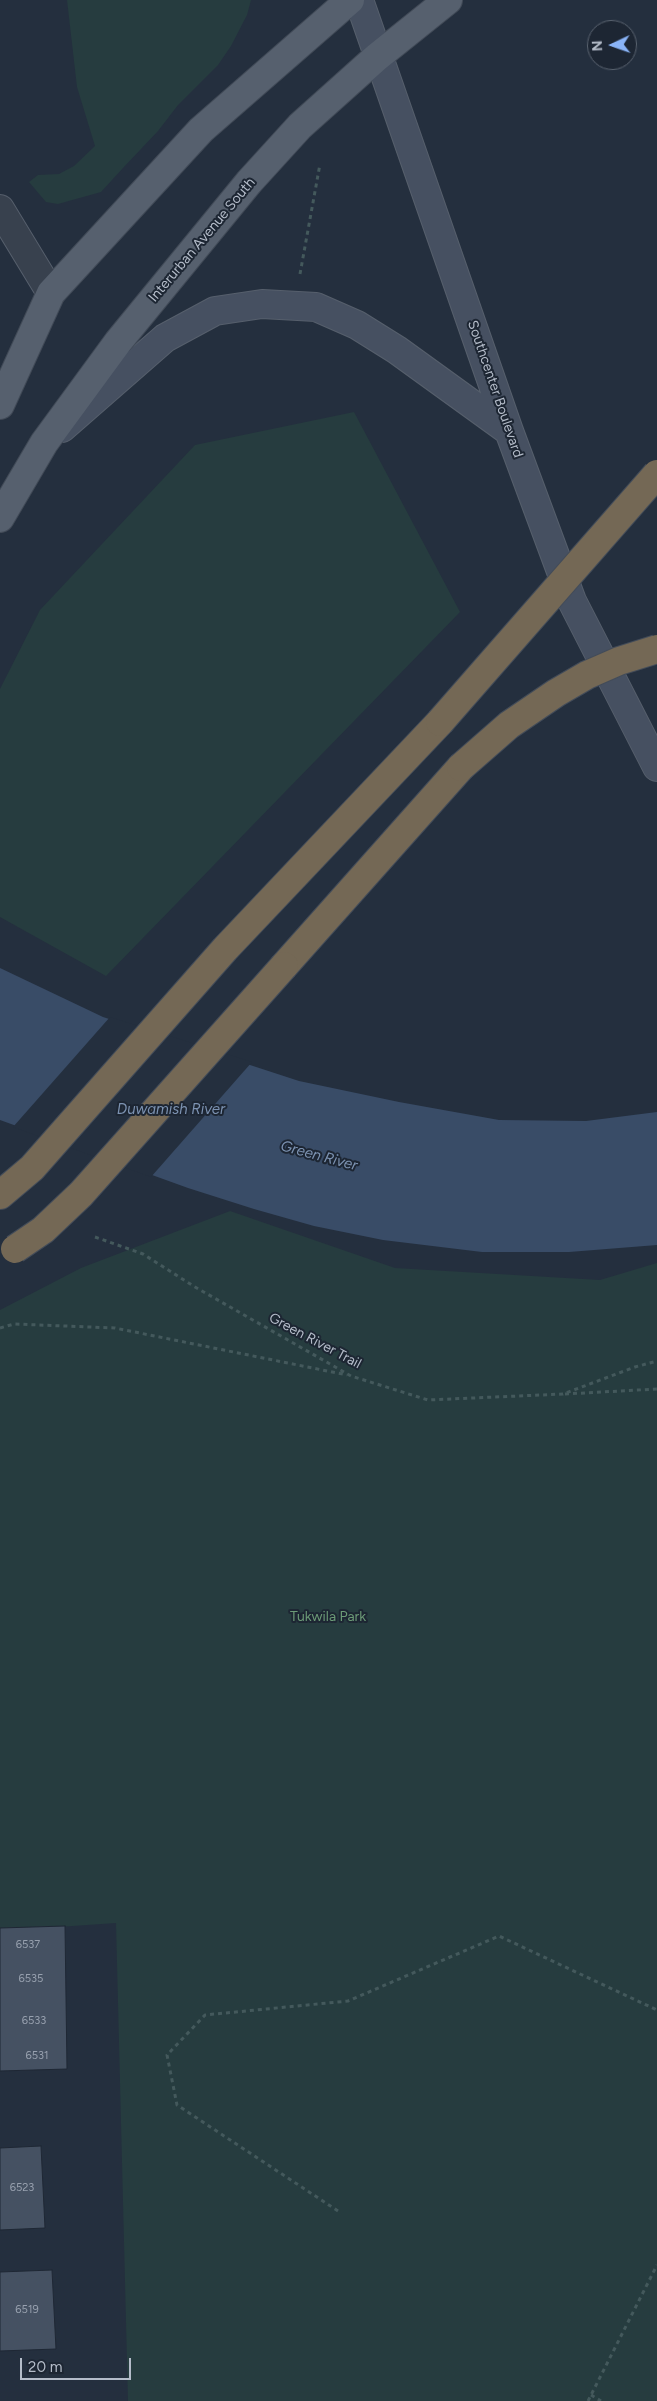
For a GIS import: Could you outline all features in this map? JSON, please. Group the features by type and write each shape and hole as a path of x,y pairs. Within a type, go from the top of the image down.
{"highway":[{"path":"0,1195 32,1168 225,949 440,722 657,474"},
{"path":"8,1254 43,1230 81,1194 461,767 509,725 556,693 611,665 657,649"}],"main road":[{"path":"0,405 51,293 201,130 350,0"},
{"name":"Southcenter Boulevard","path":"359,0 377,57 445,244 509,431 572,601 657,767"},
{"name":"Interurban Avenue South","path":"0,518 44,444 118,342 249,182 297,129 377,57 448,0"},
{"path":"44,444 165,338 215,311 262,304 316,307 357,326 397,350 509,431"}],"street":[{"path":"0,209 51,293"}],"path":[{"path":"300,275 320,164"},
{"name":"Green River Trail","path":"95,1237 143,1254 194,1287 351,1376 428,1400 563,1394 635,1366 657,1361"},
{"path":"0,1328 14,1324 115,1328 351,1376"},
{"path":"563,1394 657,1389"},
{"path":"338,2211 177,2105 167,2055 205,2015 348,2001 499,1936 657,2010"},
{"path":"588,2401 657,2265"},
{"path":"591,2395 601,2401"}],"green space":[{"path":"67,0 251,0 247,15 231,46 218,65 178,105 158,131 101,192 58,204 46,202 29,182 38,175 59,174 74,166 95,146 77,87"},
{"path":"354,412 460,612 106,976 0,917 0,689 40,610 195,445"},
{"name":"Tukwila Park","path":"230,1211 395,1268 600,1280 657,1263 657,2401 128,2401 116,1923 0,1931 0,1310 81,1268"}],"water":[{"path":"0,968 103,1017 299,1081 499,1120 586,1121 657,1112 657,1245 569,1252 482,1252 383,1240 314,1226 254,1209 188,1188 0,1120"}],"pier":[{"path":"110,1017 252,1062 151,1177 13,1127"}],"building":[{"path":"65,1926 67,2069 0,2071 0,1928"},
{"path":"41,2146 45,2228 0,2230 0,2148"},
{"path":"52,2270 56,2349 0,2351 0,2272"}],"water label":[{"name":"Duwamish River","path":"171,1110"},
{"name":"Green River","path":"319,1156"}]}
